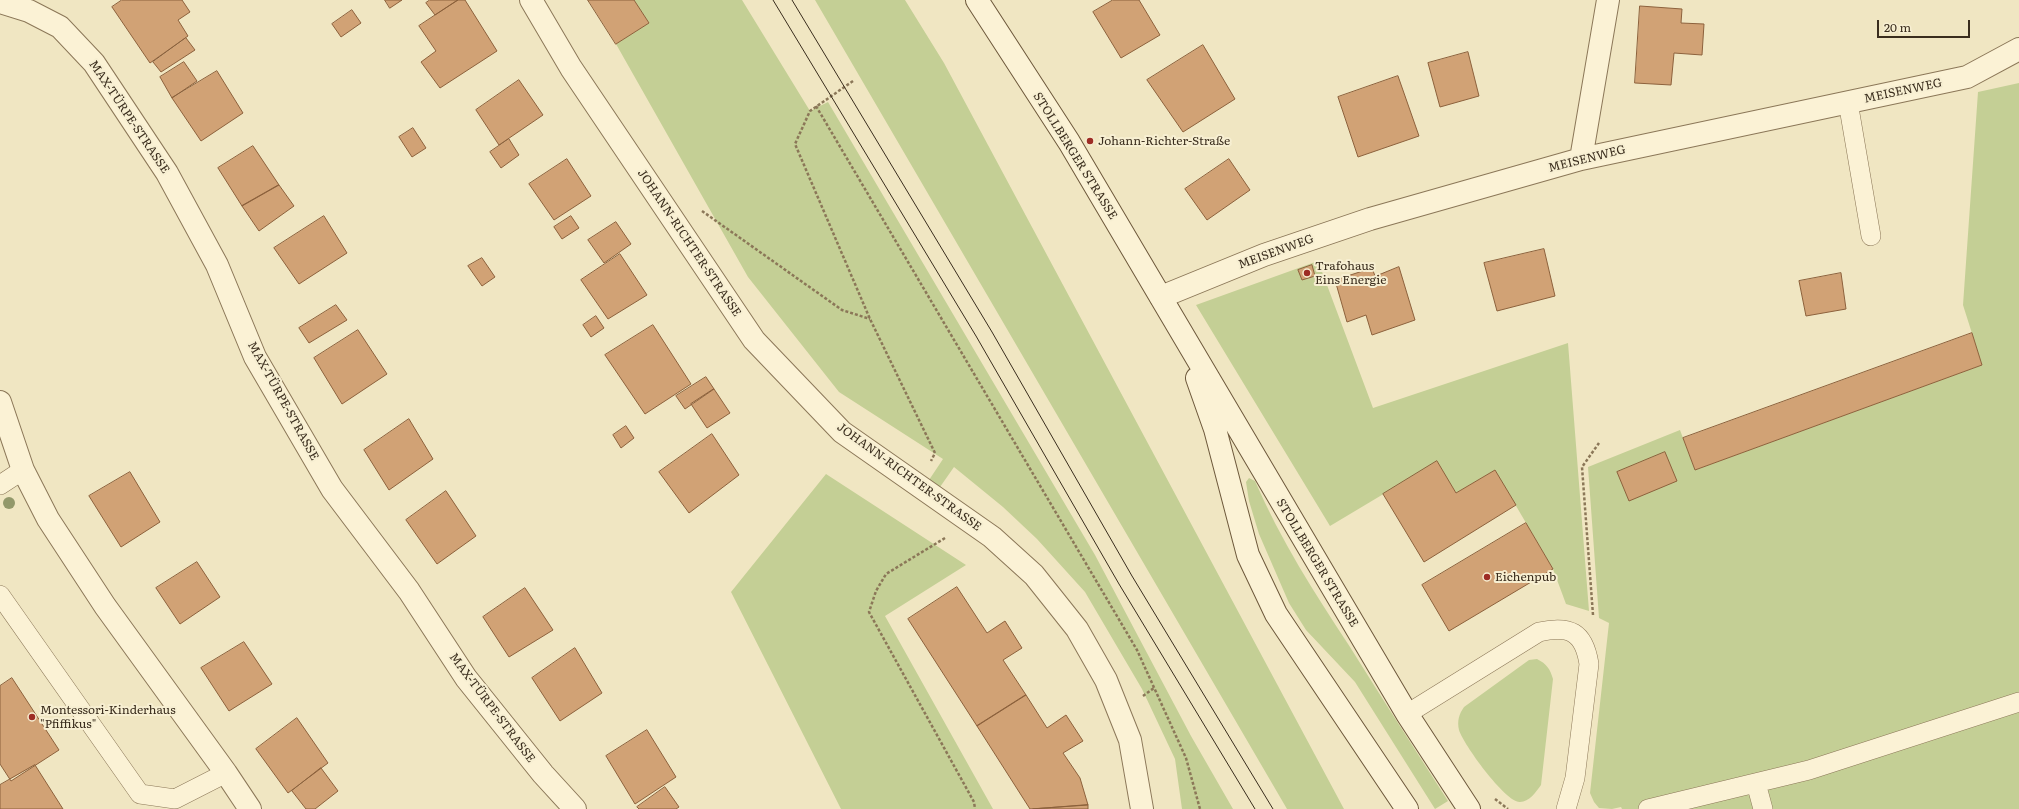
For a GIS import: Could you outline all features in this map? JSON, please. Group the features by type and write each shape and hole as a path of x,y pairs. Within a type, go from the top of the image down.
{"street":[{"name":"JOHANN-RICHTER-STRASSE","path":"531,0 571,68 754,340 842,432 992,537 1034,575 1077,629 1106,680 1130,740 1142,809"},
{"name":"STOLLBERGER STRASSE","path":"977,0 1069,142 1407,714 1469,809"},
{"path":"1581,159 1608,0"},
{"name":"MAX-TÜRPE-STRASSE","path":"0,2 29,11 60,27 94,63 167,173 217,265 255,357 332,489 409,591 466,678 543,774 575,809"},
{"name":"MEISENWEG","path":"1166,306 1264,255 1370,219 1581,159 1967,77 2019,48"},
{"name":"STOLLBERGER STRASSE","path":"1166,306 1193,366 1215,429 1248,555 1276,614 1407,809"},
{"path":"0,402 23,470 48,519 105,606 226,772 250,809"}],"lane":[{"path":"1848,102 1871,236"},
{"path":"0,485 23,470"},
{"path":"0,595 140,794 175,799 226,772"},
{"path":"1407,714 1539,632 1553,629 1567,630 1579,636 1587,648 1589,664 1575,778 1566,809"},
{"path":"1648,809 1809,770 2019,702"},
{"path":"1756,783 1763,809"}],"path":[{"path":"853,81 810,111 795,144 870,319 935,453 919,486"},
{"path":"816,106 1136,650 1186,758 1200,809"},
{"path":"666,209 688,201 842,310 870,319"},
{"path":"1579,636 1593,615 1582,467 1599,443"},
{"path":"971,522 886,574 876,591 869,612 974,802 975,809"}],"green space":[{"path":"634,0 742,0 810,111 828,102 1095,555 1191,736 1233,809 1182,809 1175,759 1142,689 1085,592 1037,539 1003,507 954,467 940,487 929,480 943,459 839,392 748,277 616,44 649,23"},
{"path":"815,0 905,0 944,63 1344,809 1287,809"},
{"path":"2019,83 2019,809 1599,808 1594,802 1590,793 1609,623 1599,618 1588,467 1680,430 1695,470 1982,365 1963,305 1978,92"},
{"path":"1318,261 1373,408 1568,343 1589,611 1566,604 1553,569 1495,470 1456,493 1437,462 1330,526 1196,305"},
{"path":"826,474 966,565 885,616 993,809 841,809 731,592"},
{"path":"1249,478 1255,481 1275,524 1311,586 1448,801 1435,809 1355,682 1306,630 1289,603 1259,534 1249,501 1246,482"},
{"path":"1537,659 1548,667 1553,679 1541,785 1529,798 1523,802 1520,802 1514,800 1505,793 1476,759 1462,737 1458,727 1458,721 1464,707 1529,660"}],"building":[{"path":"122,0 182,0 190,12 178,20 188,36 150,63 112,7"},
{"path":"385,0 402,0 390,8"},
{"path":"430,0 458,0 435,15 426,3"},
{"path":"458,0 465,0 497,51 440,88 421,62 436,51 419,26"},
{"path":"588,0 634,0 649,23 616,44"},
{"path":"1113,0 1139,0 1160,35 1121,58 1093,12"},
{"path":"1640,6 1682,9 1681,23 1704,24 1702,55 1674,53 1671,85 1635,83"},
{"path":"352,10 361,23 341,37 332,24"},
{"path":"186,38 195,50 161,72 153,62"},
{"path":"1203,45 1235,99 1183,132 1147,80"},
{"path":"1468,52 1479,96 1440,107 1428,63"},
{"path":"184,62 197,81 172,98 160,77"},
{"path":"217,71 243,113 201,141 172,98"},
{"path":"1398,76 1419,136 1358,157 1338,97"},
{"path":"519,80 543,115 499,145 476,110"},
{"path":"413,128 426,148 412,157 399,137"},
{"path":"509,139 519,155 501,168 490,152"},
{"path":"253,146 279,185 242,206 218,168"},
{"path":"567,159 591,196 554,220 529,184"},
{"path":"1229,159 1250,190 1207,220 1185,189"},
{"path":"279,185 294,206 259,231 242,206"},
{"path":"324,216 347,253 299,284 274,248"},
{"path":"571,216 579,228 562,239 554,227"},
{"path":"616,222 631,244 604,263 588,240"},
{"path":"1544,249 1555,296 1497,311 1484,263"},
{"path":"620,254 647,295 608,319 581,280"},
{"path":"482,258 495,277 482,286 468,266"},
{"name":"Trafohaus Eins Energie","path":"1312,265 1315,276 1302,280 1298,270"},
{"path":"1399,267 1415,320 1372,335 1366,315 1347,322 1335,280 1372,268 1375,276"},
{"path":"1841,273 1846,309 1806,316 1799,281"},
{"path":"336,305 347,320 309,343 299,328"},
{"path":"596,316 604,328 591,337 583,325"},
{"path":"653,325 691,384 645,414 605,355"},
{"path":"358,330 387,374 342,404 314,358"},
{"path":"1972,333 1982,365 1695,470 1683,438"},
{"path":"706,377 714,389 685,409 676,396"},
{"path":"714,389 730,413 707,428 691,404"},
{"path":"409,419 433,459 389,490 364,450"},
{"path":"626,426 634,438 621,448 613,435"},
{"path":"712,434 739,475 689,513 659,472"},
{"path":"1665,452 1677,481 1629,501 1617,472"},
{"path":"1437,461 1456,493 1495,470 1516,505 1424,562 1383,494"},
{"path":"130,472 160,522 121,547 89,496"},
{"path":"446,491 476,536 437,564 406,520"},
{"name":"Eichenpub","path":"1526,523 1553,569 1449,631 1422,585"},
{"path":"197,562 220,597 180,624 156,588"},
{"path":"957,587 987,633 1005,621 1022,648 1003,660 1026,695 977,726 908,619"},
{"path":"525,588 553,630 509,657 483,617"},
{"path":"244,642 272,684 229,711 201,668"},
{"path":"575,648 602,693 560,721 532,678"},
{"path":"12,678 59,750 11,781 0,764 0,686"},
{"path":"1026,695 1047,728 1066,715 1083,741 1063,753 1080,778 1088,805 1030,809 977,726"},
{"path":"297,718 328,763 288,793 256,749"},
{"path":"647,730 676,777 635,804 606,756"},
{"path":"35,765 63,809 0,809 0,785"},
{"path":"321,768 338,791 315,809 306,809 292,791"},
{"path":"665,787 679,807 676,809 639,809 637,807"},
{"path":"1088,805 1088,809 1033,809"}],"tram line":[{"path":"773,0 976,336 1119,584 1255,809"},
{"path":"792,0 992,332 1132,576 1273,809"}],"place":[{"name":"Johann-Richter-Straße","path":"1090,141"},
{"name":"Trafohaus Eins Energie","path":"1307,273"},
{"name":"Eichenpub","path":"1487,577"},
{"name":"Montessori-Kinderhaus \"Pfiffikus\"","path":"32,717"}]}
